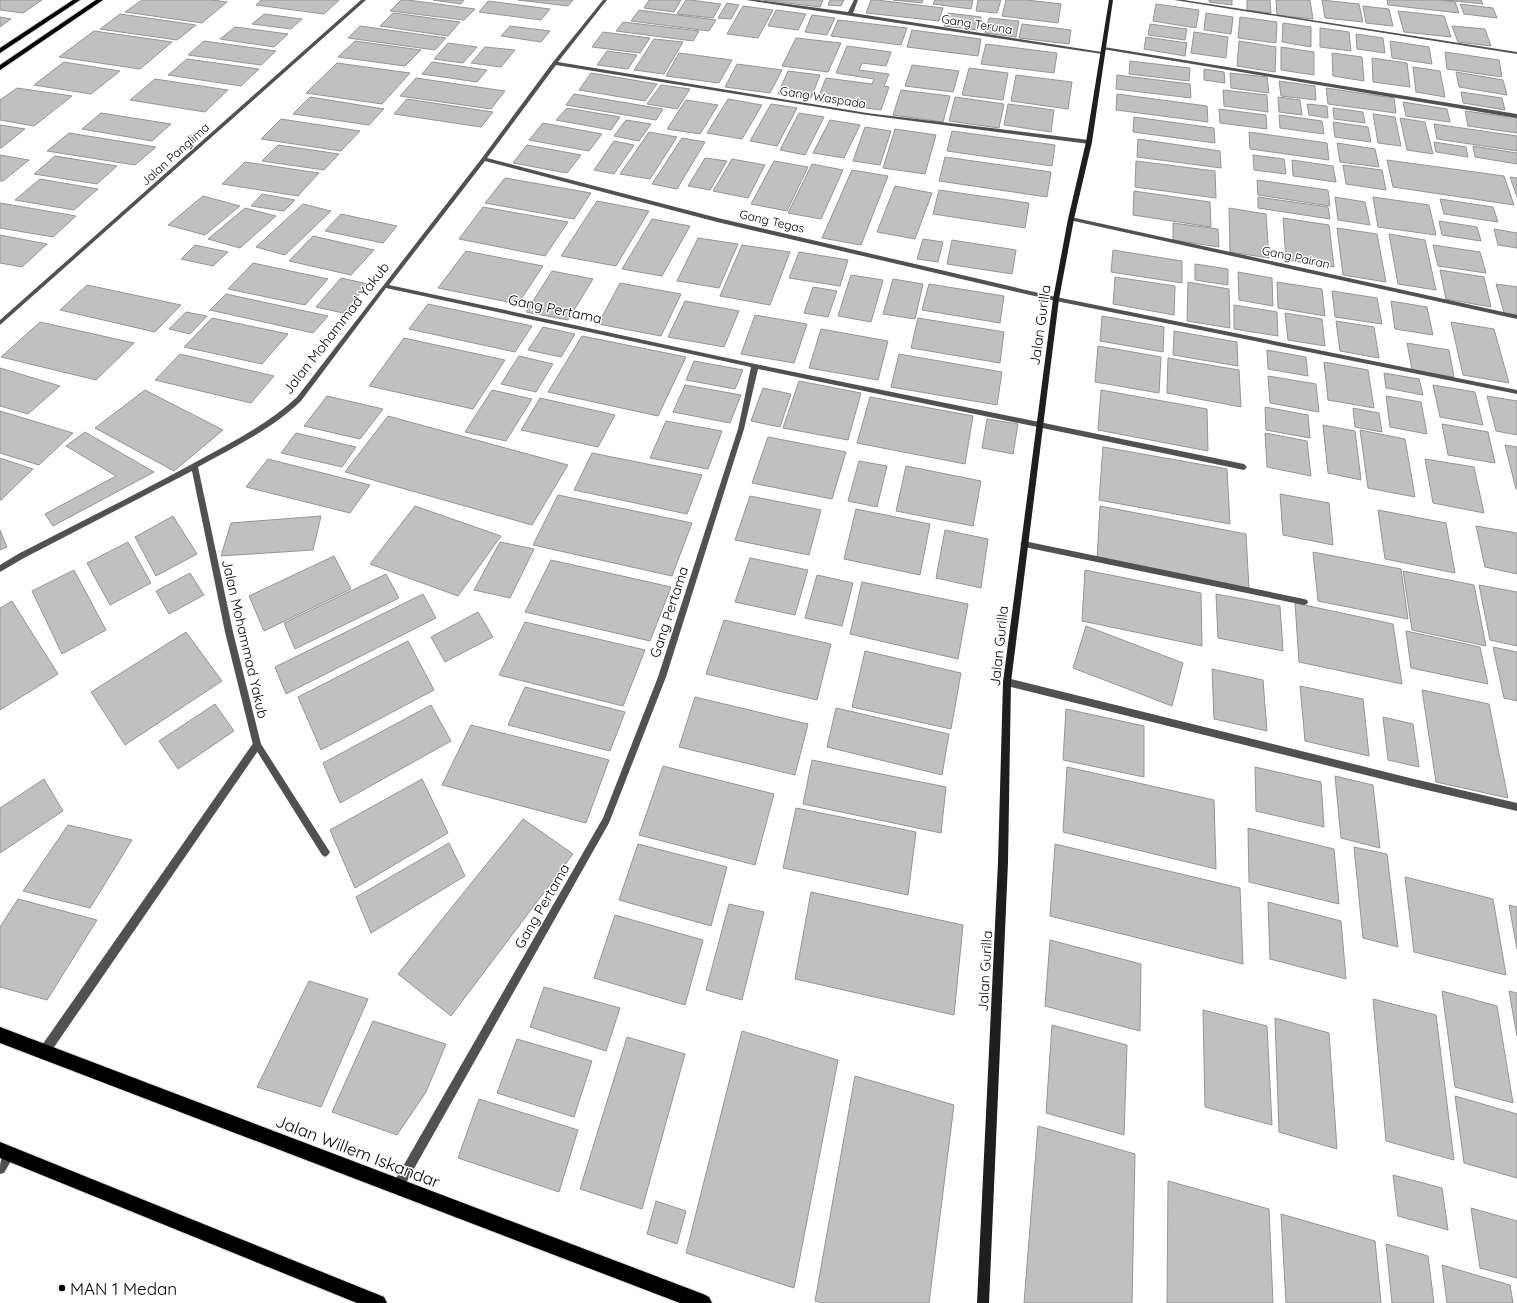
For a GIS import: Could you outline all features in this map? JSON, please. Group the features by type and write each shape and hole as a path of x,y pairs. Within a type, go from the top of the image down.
{"highway":[{"name":"Jalan Willem Iskandar","path":"0,1035 703,1303"},
{"path":"5,1152 378,1303"}],"main road":[{"path":"0,52 77,0"},
{"path":"0,68 100,0"}],"street":[{"name":"Jalan Panglima","path":"0,323 364,0"},
{"name":"Jalan Mohammad Yakub","path":"325,852 258,746 229,632 194,466 271,422 287,411 300,399 385,286 484,159 555,63 605,0"},
{"name":"Gang Teruna","path":"748,0 1103,51 1517,116"},
{"path":"850,14 856,0"},
{"name":"Jalan Gurilla","path":"983,1303 1003,862 1007,682 1056,299 1071,219 1089,142 1111,0"},
{"path":"1176,0 1517,53"},
{"name":"Gang Waspada","path":"555,63 867,114 1089,142"},
{"name":"Gang Tegas","path":"484,159 717,220 1056,299 1517,392"},
{"name":"Gang Pairan","path":"1071,219 1517,317"},
{"name":"Gang Pertama","path":"385,286 755,366 741,429 662,678 606,820 398,1186"},
{"path":"755,366 1244,467"},
{"path":"0,569 21,556 194,466"},
{"path":"1024,544 1304,602"},
{"path":"1007,682 1414,783 1517,807"},
{"path":"44,1052 258,746"},
{"path":"0,1169 5,1152"}],"building":[{"path":"0,0 42,0 23,13 0,10"},
{"path":"142,0 212,0 227,2 202,23 125,12"},
{"path":"261,0 339,0 324,14 256,5"},
{"path":"401,0 475,9 464,20 390,11"},
{"path":"433,0 464,0 461,4"},
{"path":"518,0 573,0 568,6"},
{"path":"649,0 681,0 674,12 644,8"},
{"path":"686,0 721,4 713,18 677,14"},
{"path":"763,0 823,0 820,7"},
{"path":"830,0 844,0 841,6 828,5"},
{"path":"871,0 943,8 939,21 866,13"},
{"path":"893,0 923,0 922,3"},
{"path":"935,0 973,0 971,9 933,4"},
{"path":"978,0 1001,0 997,13 976,11"},
{"path":"1006,0 1027,0 1061,4 1058,23 1002,16"},
{"path":"1209,0 1232,0 1232,5 1209,2"},
{"path":"1247,0 1270,0 1271,13 1247,10"},
{"path":"1276,0 1310,0 1313,19 1277,15"},
{"path":"1322,0 1359,4 1363,22 1325,18"},
{"path":"1387,0 1439,0 1455,2 1459,13 1388,5"},
{"path":"1445,0 1481,0 1483,4"},
{"path":"488,1 550,9 541,20 479,12"},
{"path":"727,3 739,5 731,19 718,18"},
{"path":"1156,4 1199,10 1196,28 1153,21"},
{"path":"1460,4 1493,8 1497,18 1464,14"},
{"path":"743,6 773,10 758,38 727,34"},
{"path":"1363,6 1389,9 1393,26 1366,23"},
{"path":"639,10 716,20 709,31 631,21"},
{"path":"776,10 806,14 798,30 768,26"},
{"path":"1398,11 1444,16 1451,37 1404,32"},
{"path":"393,13 460,22 448,36 380,26"},
{"path":"948,13 981,17 978,30 944,26"},
{"path":"1206,13 1233,17 1231,34 1204,30"},
{"path":"120,14 196,25 177,40 100,29"},
{"path":"264,14 302,19 291,29 252,24"},
{"path":"812,15 835,18 827,35 805,32"},
{"path":"0,17 11,19 0,27"},
{"path":"1240,17 1277,22 1276,43 1238,38"},
{"path":"989,18 1019,21 1016,37 985,33"},
{"path":"838,20 907,28 901,45 831,36"},
{"path":"623,22 699,31 693,41 616,31"},
{"path":"1283,23 1311,27 1311,47 1282,42"},
{"path":"1022,24 1071,30 1069,44 1019,38"},
{"path":"1150,24 1187,29 1185,40 1148,35"},
{"path":"360,26 446,38 435,50 348,38"},
{"path":"510,26 550,31 541,42 501,36"},
{"path":"1452,26 1485,29 1491,46 1458,42"},
{"path":"235,27 288,34 274,47 220,39"},
{"path":"1320,28 1349,32 1351,51 1320,47"},
{"path":"912,30 981,39 978,56 907,47"},
{"path":"94,31 172,42 140,69 59,57"},
{"path":"603,32 650,38 640,53 592,47"},
{"path":"1194,32 1228,37 1226,58 1191,53"},
{"path":"1356,34 1383,38 1385,53 1357,49"},
{"path":"1146,37 1187,43 1185,56 1144,49"},
{"path":"796,38 841,43 828,72 782,66"},
{"path":"654,39 683,42 664,74 634,70"},
{"path":"204,41 276,51 261,65 188,55"},
{"path":"355,41 421,50 405,66 338,57"},
{"path":"1239,41 1276,47 1275,72 1237,66"},
{"path":"1390,41 1429,47 1432,64 1392,58"},
{"path":"448,43 477,47 463,63 434,59"},
{"path":"986,44 1057,53 1054,73 981,64"},
{"path":"847,46 891,52 886,66 862,63 859,70 889,74 884,86 889,87 881,110 817,101 826,78 872,84 874,79 836,73"},
{"path":"485,47 515,50 501,67 471,63"},
{"path":"1281,47 1314,52 1314,75 1281,70"},
{"path":"607,51 637,55 628,69 597,65"},
{"path":"1445,52 1499,60 1502,77 1447,69"},
{"path":"679,53 732,60 719,83 666,76"},
{"path":"1332,53 1362,57 1364,81 1333,76"},
{"path":"1372,58 1407,63 1410,87 1373,82"},
{"path":"187,59 259,69 241,86 168,75"},
{"path":"1130,61 1190,68 1189,81 1129,74"},
{"path":"64,62 120,71 91,94 34,85"},
{"path":"432,62 487,70 477,82 422,74"},
{"path":"337,63 410,73 382,104 306,93"},
{"path":"737,64 782,70 770,93 725,87"},
{"path":"912,65 959,71 953,92 905,86"},
{"path":"1413,67 1440,71 1445,97 1416,92"},
{"path":"969,68 1008,73 1003,100 962,95"},
{"path":"1204,69 1224,72 1225,83 1204,80"},
{"path":"788,71 820,75 811,98 778,94"},
{"path":"1456,72 1503,80 1507,95 1459,87"},
{"path":"591,73 657,84 645,101 579,90"},
{"path":"1230,73 1267,77 1269,93 1231,88"},
{"path":"1016,75 1072,82 1068,109 1011,101"},
{"path":"1117,75 1190,84 1191,98 1116,89"},
{"path":"416,78 505,91 491,109 400,96"},
{"path":"155,79 228,90 205,112 130,100"},
{"path":"1279,81 1315,86 1316,100 1281,96"},
{"path":"661,85 690,89 677,109 647,104"},
{"path":"17,88 72,96 34,126 0,120 0,100"},
{"path":"1326,88 1394,98 1396,113 1328,104"},
{"path":"901,90 950,96 943,122 893,115"},
{"path":"1223,90 1267,95 1268,112 1224,106"},
{"path":"1461,92 1502,98 1505,110 1463,103"},
{"path":"574,94 663,109 656,120 566,105"},
{"path":"1117,94 1207,106 1208,122 1116,110"},
{"path":"310,97 384,109 369,125 293,114"},
{"path":"955,97 1004,104 999,128 949,121"},
{"path":"1278,97 1300,100 1302,115 1279,112"},
{"path":"407,99 493,112 481,127 394,114"},
{"path":"728,99 762,105 742,139 707,133"},
{"path":"686,100 718,105 700,134 667,129"},
{"path":"1403,102 1447,109 1450,122 1406,116"},
{"path":"771,104 797,108 777,146 750,141"},
{"path":"1008,104 1054,110 1051,132 1004,125"},
{"path":"1307,104 1327,106 1328,118 1309,115"},
{"path":"567,108 620,117 611,130 556,120"},
{"path":"1333,108 1363,112 1365,123 1334,119"},
{"path":"1219,109 1266,115 1267,129 1220,123"},
{"path":"1465,111 1517,118 1517,133 1468,126"},
{"path":"101,113 171,124 152,141 82,129"},
{"path":"799,113 824,117 805,155 780,150"},
{"path":"1373,114 1395,117 1401,146 1378,143"},
{"path":"1279,115 1322,121 1324,134 1280,128"},
{"path":"1134,117 1214,128 1215,143 1133,132"},
{"path":"1400,118 1425,122 1433,154 1407,150"},
{"path":"281,119 360,131 341,151 261,139"},
{"path":"626,120 651,124 639,141 614,136"},
{"path":"830,120 860,125 844,158 813,153"},
{"path":"1333,122 1368,127 1371,142 1335,137"},
{"path":"543,123 602,134 589,151 529,140"},
{"path":"1434,124 1517,136 1517,151 1437,139"},
{"path":"0,125 25,129 0,148"},
{"path":"865,127 891,131 880,165 853,161"},
{"path":"895,129 936,135 925,174 883,168"},
{"path":"952,131 1055,145 1052,166 947,151"},
{"path":"649,132 677,137 650,179 620,174"},
{"path":"1249,132 1327,143 1329,160 1250,149"},
{"path":"69,133 156,147 135,165 47,151"},
{"path":"682,138 705,142 677,189 652,184"},
{"path":"1138,139 1220,151 1221,168 1137,157"},
{"path":"614,141 634,145 614,174 594,170"},
{"path":"1434,142 1466,147 1468,157 1436,152"},
{"path":"1337,143 1375,149 1379,167 1340,162"},
{"path":"278,145 339,154 324,170 262,161"},
{"path":"527,145 581,155 567,173 513,163"},
{"path":"1473,146 1517,153 1517,164 1475,157"},
{"path":"0,155 29,160 3,181 0,181"},
{"path":"1253,155 1284,159 1286,174 1254,170"},
{"path":"55,156 117,166 97,184 34,174"},
{"path":"945,157 1051,172 1047,197 939,181"},
{"path":"705,158 727,161 710,190 688,186"},
{"path":"732,159 765,165 748,198 713,191"},
{"path":"1292,160 1333,166 1336,182 1293,176"},
{"path":"1387,160 1504,176 1514,205 1393,187"},
{"path":"774,161 808,167 787,211 751,204"},
{"path":"1136,161 1215,171 1216,198 1135,187"},
{"path":"245,162 319,173 298,196 222,184"},
{"path":"812,164 843,170 821,219 788,213"},
{"path":"1343,165 1382,170 1386,190 1346,184"},
{"path":"852,170 888,176 861,245 822,238"},
{"path":"1510,177 1517,178 1517,197"},
{"path":"505,178 591,193 574,219 485,203"},
{"path":"40,179 98,189 74,210 15,200"},
{"path":"1257,180 1328,190 1330,206 1258,195"},
{"path":"895,186 932,193 915,239 877,232"},
{"path":"939,190 1029,203 1025,228 933,214"},
{"path":"1134,191 1210,202 1211,227 1133,215"},
{"path":"262,194 295,200 284,211 251,206"},
{"path":"203,196 240,206 205,235 168,225"},
{"path":"1258,197 1328,207 1330,219 1258,208"},
{"path":"1335,197 1365,202 1370,225 1338,220"},
{"path":"1373,197 1429,205 1436,235 1378,227"},
{"path":"1440,199 1493,207 1498,222 1444,214"},
{"path":"597,201 649,211 616,266 561,256"},
{"path":"0,203 76,216 53,237 0,228"},
{"path":"303,204 331,211 285,255 256,247"},
{"path":"483,207 568,222 545,256 459,239"},
{"path":"245,208 276,216 240,248 208,239"},
{"path":"1229,208 1266,214 1269,258 1230,252"},
{"path":"341,214 397,226 383,243 325,231"},
{"path":"1283,218 1329,225 1334,267 1286,260"},
{"path":"652,219 690,226 662,276 622,269"},
{"path":"1439,221 1477,227 1481,241 1442,235"},
{"path":"1173,223 1218,229 1219,247 1173,240"},
{"path":"1337,228 1377,234 1386,282 1343,275"},
{"path":"1494,229 1517,233 1517,248 1498,245"},
{"path":"1389,234 1425,240 1436,290 1398,284"},
{"path":"0,235 47,244 22,267 0,263"},
{"path":"313,236 374,250 351,275 289,261"},
{"path":"698,238 738,244 719,288 677,281"},
{"path":"923,239 943,242 938,262 917,259"},
{"path":"952,240 1016,250 1012,274 947,264"},
{"path":"195,245 228,252 213,266 181,259"},
{"path":"742,245 790,252 770,305 720,296"},
{"path":"1433,245 1480,252 1486,273 1438,266"},
{"path":"1113,250 1182,261 1182,283 1111,272"},
{"path":"466,251 543,266 518,304 438,288"},
{"path":"799,252 848,260 840,286 789,278"},
{"path":"253,263 328,279 305,305 228,289"},
{"path":"1195,264 1228,269 1228,285 1195,280"},
{"path":"1440,270 1484,277 1491,307 1446,299"},
{"path":"552,271 593,279 568,320 526,312"},
{"path":"1238,272 1272,278 1273,306 1239,300"},
{"path":"851,275 883,280 871,322 838,316"},
{"path":"1115,277 1175,286 1174,315 1113,304"},
{"path":"341,278 368,284 343,313 316,307"},
{"path":"893,279 923,284 915,319 883,314"},
{"path":"1188,282 1229,289 1230,328 1187,321"},
{"path":"1277,282 1322,289 1325,316 1278,308"},
{"path":"620,283 681,294 661,336 598,324"},
{"path":"929,284 1004,296 1000,323 922,310"},
{"path":"1496,284 1517,287 1517,315 1504,313"},
{"path":"87,285 181,305 155,332 60,310"},
{"path":"813,287 837,291 828,317 804,313"},
{"path":"1332,291 1377,298 1382,324 1335,317"},
{"path":"226,294 328,316 313,333 210,310"},
{"path":"685,301 739,311 724,347 668,337"},
{"path":"1391,301 1427,307 1433,335 1395,329"},
{"path":"428,304 532,326 515,352 409,329"},
{"path":"1234,305 1277,312 1278,336 1234,329"},
{"path":"186,312 207,316 190,334 169,329"},
{"path":"1285,313 1322,319 1325,346 1288,340"},
{"path":"755,315 807,324 794,363 741,354"},
{"path":"1102,316 1164,327 1163,352 1100,341"},
{"path":"212,318 288,334 262,364 184,347"},
{"path":"918,318 1004,332 1000,363 911,348"},
{"path":"1336,321 1374,327 1379,358 1340,351"},
{"path":"40,322 134,343 96,380 1,357"},
{"path":"1451,322 1494,329 1509,383 1463,375"},
{"path":"543,327 575,334 561,357 528,350"},
{"path":"821,329 888,341 878,380 809,368"},
{"path":"1174,331 1237,342 1238,366 1173,355"},
{"path":"582,336 686,357 658,416 548,392"},
{"path":"404,338 505,360 473,409 369,386"},
{"path":"1407,343 1449,350 1454,377 1412,370"},
{"path":"1098,346 1161,357 1159,393 1095,382"},
{"path":"1267,350 1306,357 1308,376 1268,369"},
{"path":"180,354 274,376 251,403 155,380"},
{"path":"899,354 1002,372 997,405 891,387"},
{"path":"519,356 553,364 536,392 501,384"},
{"path":"1168,358 1239,370 1241,407 1167,393"},
{"path":"694,361 743,370 735,389 686,380"},
{"path":"1324,362 1368,370 1374,408 1328,400"},
{"path":"0,368 60,386 28,414 0,406"},
{"path":"1384,373 1419,379 1423,395 1386,388"},
{"path":"1268,376 1316,384 1319,412 1270,403"},
{"path":"799,381 861,393 848,440 783,428"},
{"path":"685,385 741,395 730,423 673,412"},
{"path":"1433,385 1475,392 1483,425 1440,417"},
{"path":"763,388 791,394 780,427 751,421"},
{"path":"145,390 223,430 174,471 95,428"},
{"path":"492,390 532,399 506,441 465,432"},
{"path":"1101,390 1207,409 1208,451 1098,430"},
{"path":"327,396 383,409 360,439 304,426"},
{"path":"1386,396 1421,402 1427,434 1390,427"},
{"path":"1487,396 1517,401 1517,435 1496,431"},
{"path":"870,397 973,416 965,464 857,443"},
{"path":"540,398 615,415 598,447 521,430"},
{"path":"1265,407 1308,415 1310,438 1266,430"},
{"path":"1353,408 1379,413 1382,432 1355,427"},
{"path":"0,411 73,433 39,465 0,453"},
{"path":"388,416 568,465 532,525 345,472"},
{"path":"987,419 1018,424 1013,454 982,448"},
{"path":"666,421 722,431 708,469 650,458"},
{"path":"1442,424 1488,432 1495,463 1448,455"},
{"path":"1323,425 1355,431 1361,480 1328,473"},
{"path":"1360,430 1405,439 1415,497 1368,488"},
{"path":"85,432 154,472 53,526 45,514 116,476 66,446"},
{"path":"296,433 356,447 342,467 281,453"},
{"path":"1265,433 1307,441 1311,476 1267,467"},
{"path":"768,437 846,452 832,499 752,483"},
{"path":"1505,445 1517,447 1517,489 1516,489"},
{"path":"1103,447 1227,469 1230,524 1099,500"},
{"path":"592,453 702,475 687,514 574,490"},
{"path":"0,458 33,469 1,500 0,500"},
{"path":"268,459 370,485 350,513 246,487"},
{"path":"1425,459 1474,467 1484,513 1433,503"},
{"path":"859,461 887,466 877,507 848,501"},
{"path":"906,466 981,481 973,526 896,511"},
{"path":"1280,494 1329,503 1333,545 1283,535"},
{"path":"558,495 692,523 672,576 533,545"},
{"path":"750,496 821,510 809,555 735,540"},
{"path":"415,506 501,536 458,596 370,564"},
{"path":"1100,506 1246,534 1249,589 1097,560"},
{"path":"856,509 930,524 920,575 844,559"},
{"path":"1378,510 1446,523 1455,573 1385,559"},
{"path":"173,516 197,554 156,576 135,537"},
{"path":"321,516 313,550 221,556 231,523"},
{"path":"1476,526 1517,533 1517,574 1485,567"},
{"path":"0,530 7,547 0,550"},
{"path":"945,530 988,539 981,588 936,578"},
{"path":"128,542 151,583 110,605 87,563"},
{"path":"500,542 534,549 510,598 474,590"},
{"path":"1313,552 1401,569 1408,619 1318,601"},
{"path":"334,556 351,589 264,631 249,596"},
{"path":"750,558 808,570 795,615 735,602"},
{"path":"551,560 671,587 650,641 525,612"},
{"path":"74,570 106,630 62,654 32,591"},
{"path":"1085,570 1201,593 1202,646 1082,621"},
{"path":"1403,571 1474,585 1486,646 1412,630"},
{"path":"190,573 204,595 169,614 156,591"},
{"path":"386,574 399,598 295,649 284,623"},
{"path":"817,575 853,583 842,626 805,618"},
{"path":"862,582 968,604 958,659 850,634"},
{"path":"1479,585 1517,592 1517,646 1490,640"},
{"path":"423,594 436,618 286,694 275,667"},
{"path":"1216,594 1280,606 1283,651 1218,638"},
{"path":"12,601 58,674 0,710 0,608"},
{"path":"1295,603 1393,624 1402,684 1299,662"},
{"path":"478,612 493,637 445,662 431,637"},
{"path":"724,620 831,644 817,700 706,674"},
{"path":"525,622 645,650 623,706 499,675"},
{"path":"1086,626 1183,663 1172,706 1073,668"},
{"path":"1406,631 1480,647 1488,684 1411,668"},
{"path":"186,632 222,681 125,745 91,692"},
{"path":"408,641 434,690 321,750 298,697"},
{"path":"1493,647 1517,652 1517,701 1504,698"},
{"path":"865,651 961,673 951,729 852,707"},
{"path":"1212,669 1263,680 1267,731 1214,719"},
{"path":"1300,686 1363,699 1369,756 1305,741"},
{"path":"525,687 625,712 610,751 508,725"},
{"path":"1422,690 1489,704 1508,798 1436,782"},
{"path":"695,697 808,724 795,775 679,747"},
{"path":"215,704 234,731 178,769 159,741"},
{"path":"431,705 451,741 340,803 323,763"},
{"path":"836,708 949,734 942,775 827,747"},
{"path":"1066,709 1144,726 1144,777 1063,760"},
{"path":"1383,717 1413,724 1419,767 1388,760"},
{"path":"471,725 609,760 586,823 442,785"},
{"path":"812,760 946,787 941,833 803,804"},
{"path":"663,766 774,794 755,865 639,835"},
{"path":"1067,767 1214,800 1216,869 1063,832"},
{"path":"1255,767 1321,782 1324,827 1256,811"},
{"path":"1335,776 1373,785 1380,848 1341,838"},
{"path":"44,779 63,811 0,853 0,808"},
{"path":"422,779 448,833 355,888 330,830"},
{"path":"796,808 916,832 908,895 783,868"},
{"path":"523,819 573,854 451,1016 398,974"},
{"path":"68,825 132,840 90,908 23,891"},
{"path":"1248,828 1334,849 1339,904 1249,882"},
{"path":"449,843 465,876 371,933 356,897"},
{"path":"638,844 727,867 711,926 619,900"},
{"path":"1055,844 1240,888 1243,964 1050,916"},
{"path":"1354,847 1387,854 1398,947 1363,938"},
{"path":"1405,877 1493,899 1506,975 1414,952"},
{"path":"811,892 963,925 954,1015 795,979"},
{"path":"18,899 97,920 47,1000 0,987 0,927"},
{"path":"1268,902 1341,921 1346,979 1270,959"},
{"path":"729,904 764,912 742,1000 706,990"},
{"path":"1509,905 1517,907 1517,949"},
{"path":"615,915 703,940 685,1005 594,978"},
{"path":"1050,940 1141,964 1140,1031 1045,1006"},
{"path":"309,981 368,999 321,1107 257,1087"},
{"path":"544,987 620,1008 606,1051 530,1027"},
{"path":"1442,991 1497,1006 1513,1103 1455,1087"},
{"path":"1509,991 1517,993 1517,1036"},
{"path":"1373,999 1436,1015 1454,1160 1386,1141"},
{"path":"1203,1010 1267,1026 1272,1125 1205,1107"},
{"path":"1275,1018 1329,1033 1337,1149 1279,1132"},
{"path":"373,1021 446,1044 426,1092 397,1135 332,1112"},
{"path":"1052,1025 1127,1045 1124,1135 1046,1113"},
{"path":"742,1031 838,1060 794,1288 686,1253"},
{"path":"627,1037 685,1054 642,1209 580,1189"},
{"path":"517,1039 592,1061 574,1117 497,1093"},
{"path":"855,1076 954,1105 929,1303 822,1303 815,1301"},
{"path":"1455,1096 1517,1114 1517,1178 1464,1163"},
{"path":"479,1099 578,1130 559,1192 458,1158"},
{"path":"1038,1126 1135,1154 1132,1303 1024,1303"},
{"path":"1393,1175 1442,1188 1448,1230 1398,1216"},
{"path":"1168,1181 1269,1209 1273,1303 1167,1303"},
{"path":"656,1201 686,1211 677,1244 647,1234"},
{"path":"1471,1208 1517,1221 1517,1278 1480,1268"},
{"path":"1281,1214 1375,1241 1381,1303 1286,1303"},
{"path":"1386,1244 1428,1256 1434,1303 1392,1303"},
{"path":"1442,1265 1510,1285 1513,1303 1447,1303"}],"place":[{"name":"MAN 1 Medan","path":"62,1288"}]}
